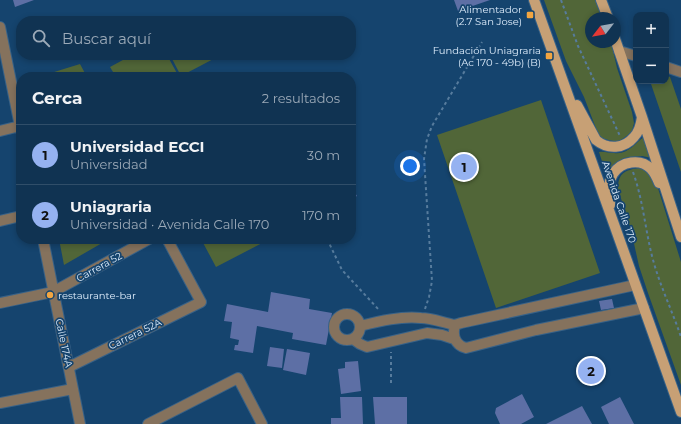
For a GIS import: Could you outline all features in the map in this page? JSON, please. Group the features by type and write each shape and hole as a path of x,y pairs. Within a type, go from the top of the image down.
{"main road":[{"name":"Avenida Calle 170","path":"534,0 681,412"},
{"path":"601,0 606,12"},
{"path":"618,48 681,235"},
{"path":"559,69 592,134 600,143 608,146 624,145 634,137 640,128 642,117"},
{"path":"610,214 609,185 613,174 620,166 627,163 641,163 652,170 658,179 676,221"}],"street":[{"path":"0,27 1,40 16,107"},
{"path":"619,51 633,55"},
{"path":"669,67 681,72"},
{"path":"0,131 16,129"},
{"path":"0,221 16,217"},
{"name":"Calle 174A","path":"44,244 80,424"},
{"name":"Carrera 52","path":"0,302 53,292 140,244"},
{"name":"Carrera 52A","path":"69,367 201,302 169,244"},
{"path":"360,326 388,320 422,318 455,325 635,285"},
{"path":"455,325 453,334 454,339 458,344 466,348 536,330 644,308"},
{"path":"351,314 359,320 360,326 360,331 353,339 342,340 335,333 334,322 340,315 351,314"},
{"path":"353,339 367,347 427,333 442,335 454,339"},
{"path":"148,424 238,378 262,424"},
{"path":"0,403 73,389"}],"path":[{"path":"422,318 429,297 432,281 424,159 427,139 432,126 482,42"},
{"path":"329,244 342,270 388,320"},
{"path":"391,341 391,383"}],"green space":[{"path":"544,0 598,0 602,12 585,12 585,48 612,48 634,123 632,131 628,135 618,142 600,137 584,97 566,61"},
{"path":"123,60 170,60 176,72 113,72 110,67"},
{"path":"173,60 211,60 189,72 179,72"},
{"path":"80,64 84,72 54,72"},
{"path":"669,76 681,109 681,172 651,84 669,84"},
{"path":"541,100 600,273 496,308 437,135"},
{"path":"644,137 652,158 642,156 624,158 613,165 609,174 606,174 599,152 623,152 631,148"},
{"path":"639,168 645,169 657,185 681,262 681,385 639,266 631,230 618,189 619,179 623,173"},
{"path":"60,244 100,244 64,265"},
{"path":"204,244 260,244 216,267"}],"building":[{"path":"13,0 34,0 15,7"},
{"path":"454,0 490,0 458,11"},
{"path":"271,292 310,299 309,309 332,313 326,345 292,339 293,333 257,326 253,353 234,350 235,345 238,345 239,340 230,338 232,322 224,321 227,304 268,312"},
{"path":"612,299 614,308 601,310 599,301"},
{"path":"270,347 284,349 282,368 267,366"},
{"path":"287,349 310,353 306,375 283,370"},
{"path":"358,361 361,391 341,394 338,369 345,368 345,362"},
{"path":"522,394 534,417 521,424 500,424 495,413 496,408"},
{"path":"340,397 362,397 363,424 331,424 331,418 341,418"},
{"path":"373,397 407,397 407,424 375,424"},
{"path":"620,397 634,424 609,424 601,407"},
{"path":"582,406 592,424 546,424"}],"place":[{"name":"Alimentador (2.7 San Jose)","path":"530,15"},
{"name":"Fundación Uniagraria (Ac 170 - 49b) (B)","path":"549,56"},
{"name":"Universidad ECCI","path":"464,167"},
{"name":"restaurante-bar","path":"50,295"},
{"name":"Uniagraria","path":"591,371"}]}
